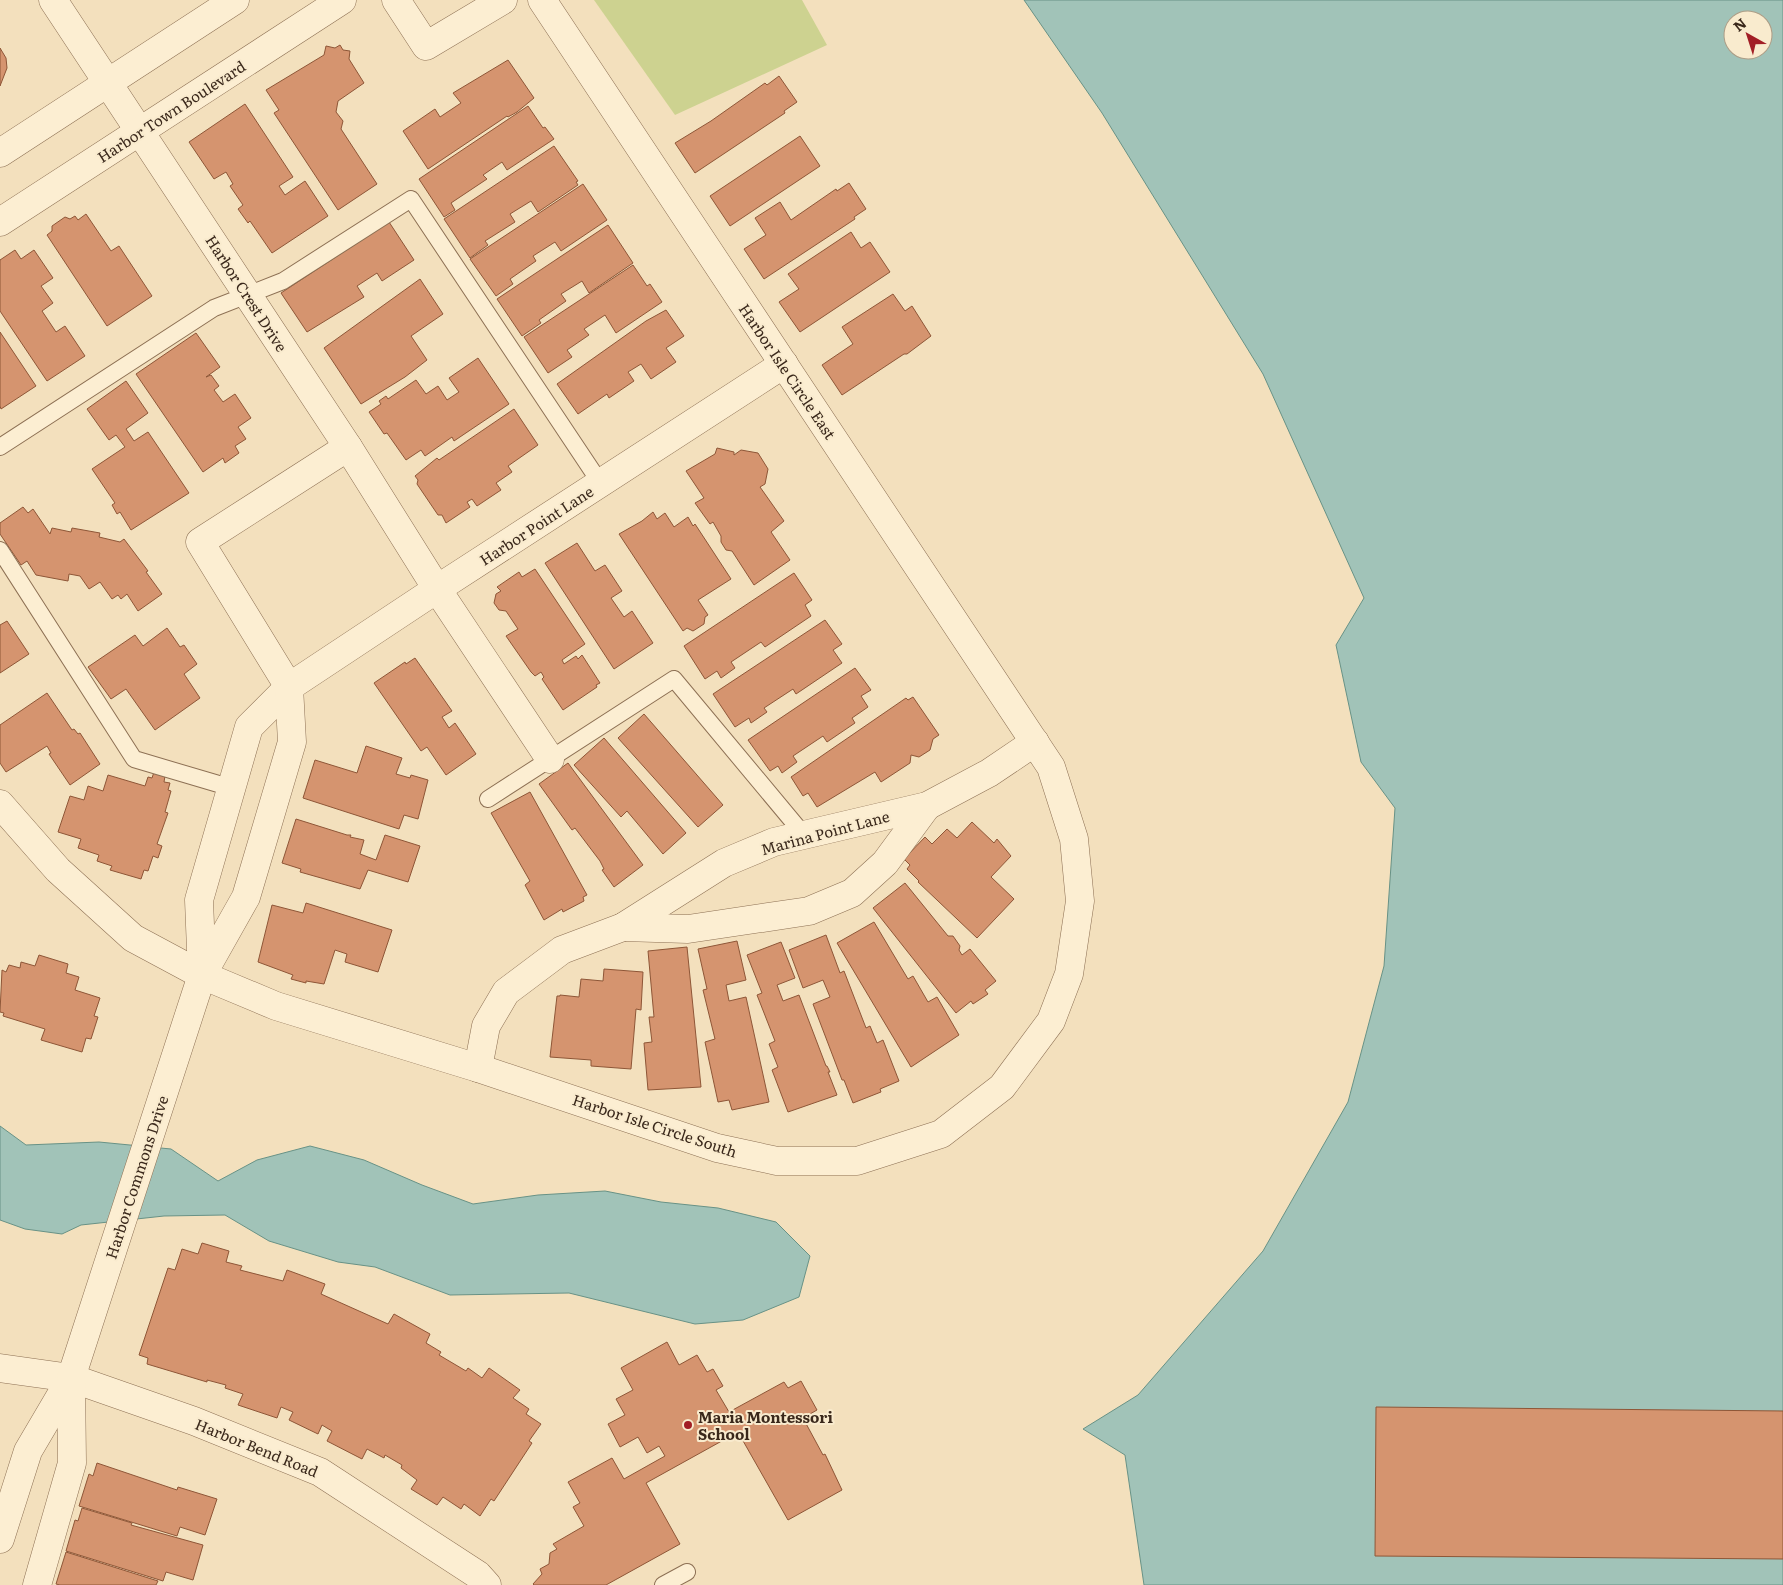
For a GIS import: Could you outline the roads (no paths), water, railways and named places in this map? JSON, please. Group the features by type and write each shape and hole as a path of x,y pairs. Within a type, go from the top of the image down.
{"street":[{"name":"Harbor Crest Drive","path":"53,0 348,447 437,589 550,759"},
{"path":"0,153 234,0"},
{"name":"Harbor Town Boulevard","path":"0,222 342,0"},
{"path":"396,0 426,46 503,0"},
{"name":"Harbor Isle Circle East","path":"542,0 1035,742"},
{"name":"Harbor Point Lane","path":"289,688 437,589 602,484 784,364"},
{"name":"Harbor Commons Drive","path":"0,1539 28,1451 71,1378 202,976 246,897 292,742 289,688 200,542 348,447"},
{"name":"Harbor Commons Drive","path":"202,976 199,900 249,727 289,688"},
{"name":"Marina Point Lane","path":"478,1068 486,1026 506,992 562,950 623,926 724,862 774,842 927,806 989,773 1035,742"},
{"name":"Harbor Isle Circle South","path":"0,804 58,870 133,938 202,976 276,1006 478,1068 717,1148 777,1161 857,1161 941,1134 1002,1087 1051,1021 1069,974 1080,901 1074,839 1051,767 1035,742"},
{"name":"Marina Point Lane","path":"623,926 688,929 810,911 852,893 886,863 927,806"},
{"name":"Harbor Bend Road","path":"0,1368 71,1378 194,1421 320,1472 478,1575 486,1585"},
{"name":"Harbor Commons Drive","path":"37,1585 72,1464 71,1378"}],"lane":[{"path":"0,447 214,308 283,281 411,199 602,484"},
{"path":"0,550 134,759 232,788"},
{"path":"488,800 674,680 804,835"},
{"path":"663,1585 687,1572"}],"water":[{"path":"1024,0 1783,0 1783,1585 1144,1585 1125,1455 1083,1429 1138,1395 1263,1251 1348,1102 1384,966 1395,808 1361,762 1336,645 1364,598 1263,374 1102,113"},
{"path":"0,1126 26,1145 99,1142 171,1149 218,1181 257,1160 310,1146 364,1160 473,1204 538,1195 605,1191 661,1202 718,1208 776,1222 810,1256 799,1297 743,1320 695,1324 569,1293 450,1295 375,1267 338,1262 269,1241 225,1215 164,1216 81,1225 62,1234 25,1229 0,1220"}],"place":[{"name":"Maria Montessori School","path":"688,1425"}]}
